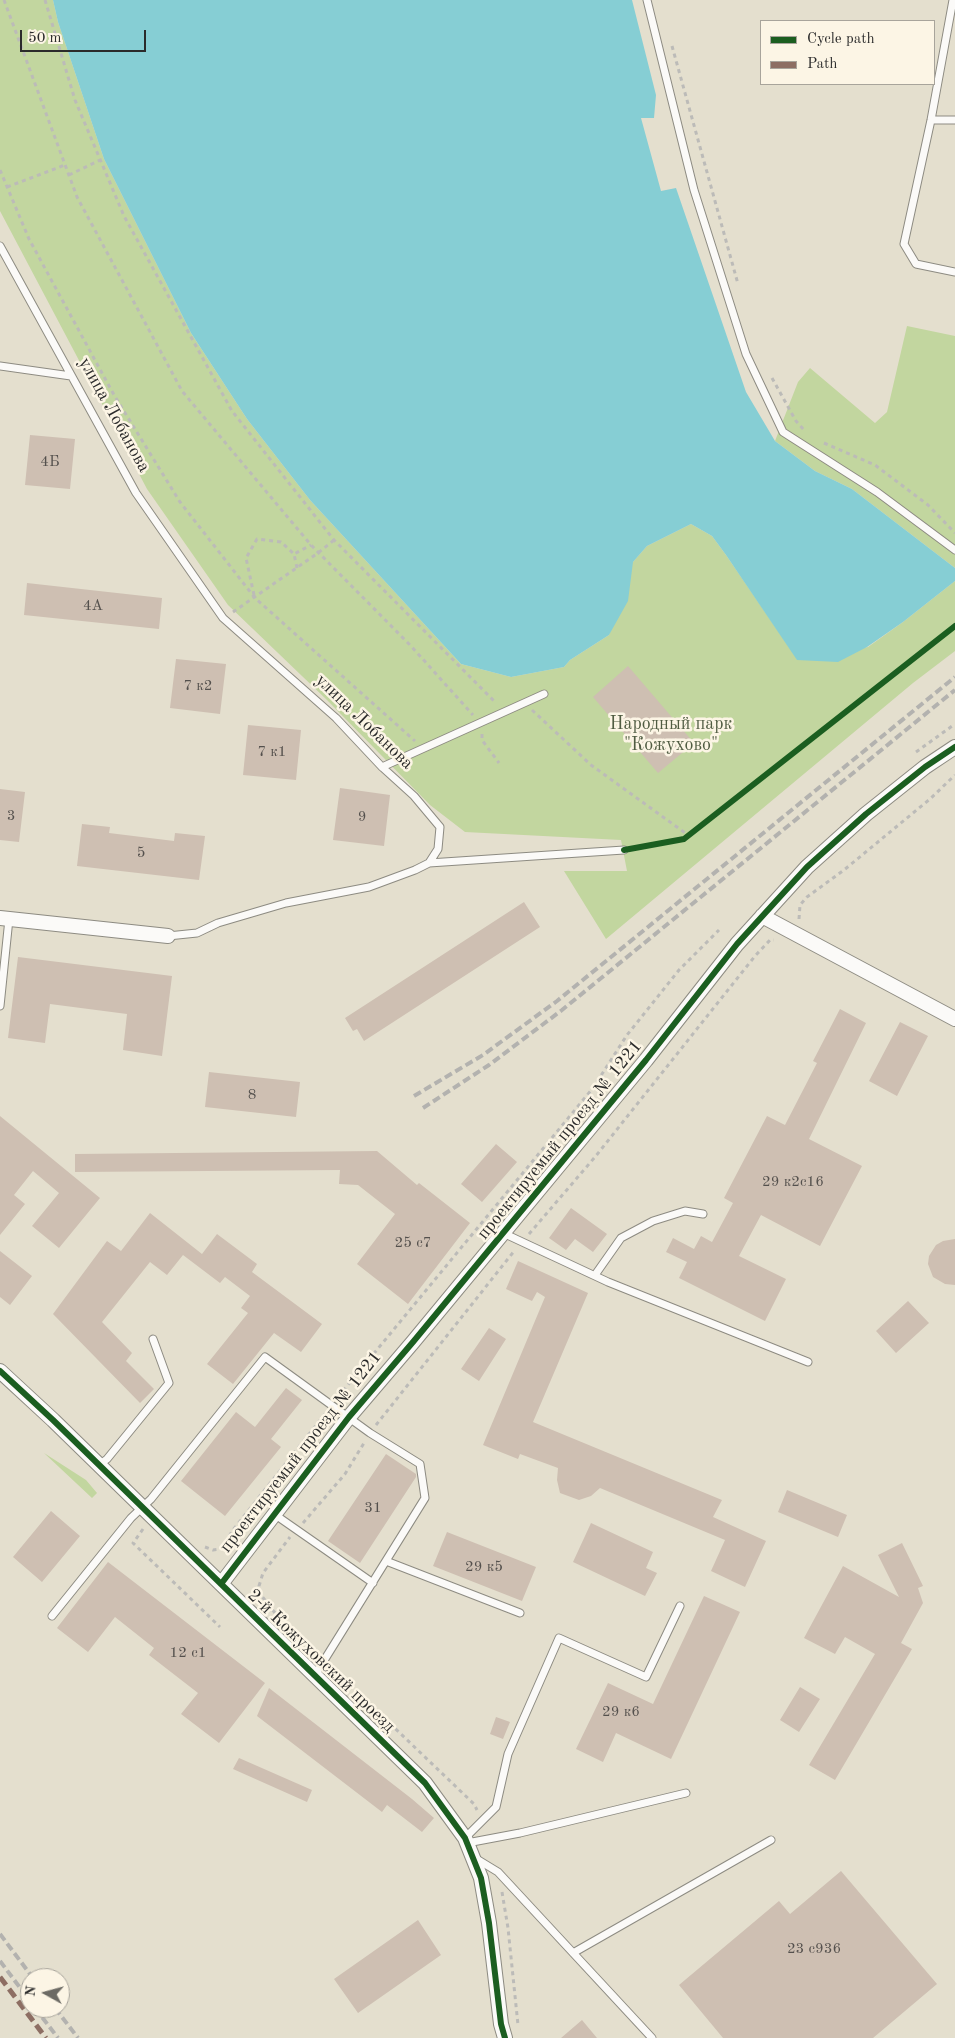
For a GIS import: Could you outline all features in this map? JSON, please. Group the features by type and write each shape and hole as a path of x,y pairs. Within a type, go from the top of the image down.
{"street":[{"name":"проектируемый проезд № 1221","path":"221,1584 349,1417 646,1060 737,944 807,868 866,814 955,747"},
{"path":"762,916 955,1019"},
{"path":"4,919 168,936"},
{"name":"2-й Кожуховский проезд","path":"1,1375 99,1465 425,1783 466,1841 481,1878 489,1923 500,2031 505,2038"}],"lane":[{"path":"647,0 694,190 746,354 783,432 877,492 955,550"},
{"path":"953,0 931,120 904,244 916,264 955,272"},
{"path":"931,120 955,120"},
{"name":"улица Лобанова","path":"0,246 136,493 223,618 336,718 382,767 414,796 440,827 438,849 429,863"},
{"path":"0,366 72,376"},
{"path":"382,767 544,694"},
{"path":"168,936 197,933 218,923 286,903 369,887 429,863 624,850"},
{"path":"0,1006 4,919"},
{"path":"594,1275 620,1238 652,1221 686,1211 703,1214"},
{"path":"503,1233 594,1275 808,1362"},
{"path":"99,1465 107,1459 169,1383 154,1339"},
{"path":"52,1616 131,1518 143,1508 265,1357 370,1433 420,1464 425,1498 315,1675"},
{"path":"274,1514 373,1582"},
{"path":"386,1561 520,1613"},
{"path":"466,1841 496,1807 508,1754 559,1638 646,1677 680,1606"},
{"path":"466,1841 520,1833 686,1794"},
{"path":"574,1953 771,1840"},
{"path":"474,1858 498,1872 652,2038"}],"path":[{"path":"4,0 77,196 182,391 318,553 411,646 474,716"},
{"path":"45,0 75,100 124,216 232,411 334,540 506,712"},
{"path":"670,38 739,289"},
{"path":"69,175 100,160"},
{"path":"7,188 65,165"},
{"path":"0,170 30,240 114,395 180,502 255,598 425,748"},
{"path":"769,372 796,421 805,432"},
{"path":"818,440 875,465 928,505 955,533"},
{"path":"255,598 246,558 257,540 280,542 294,554 294,562 297,568"},
{"path":"238,609 334,540"},
{"path":"294,554 311,545"},
{"path":"524,703 543,718 591,765 688,836"},
{"path":"481,724 482,740 499,763"},
{"path":"916,752 955,724"},
{"path":"799,923 800,905 807,897 844,870 900,824 955,775"},
{"path":"199,1543 213,1550 221,1549 233,1530 331,1406 593,1088 627,1035 679,970 719,930"},
{"path":"277,1615 261,1596 259,1586 263,1573 295,1530 323,1501 345,1474 370,1433 499,1268 596,1157 754,957 770,940 779,940"},
{"path":"144,1529 133,1543 220,1627"}],"green space":[{"name":"Народный парк \"Кожухово\"","path":"0,0 53,0 58,22 104,159 191,333 247,419 310,500 461,664 511,677 564,667 570,660 609,635 632,563 647,546 691,524 712,536 798,660 868,647 955,581 955,651 913,683 606,939 564,871 627,871 621,840 465,832 430,805 327,700 228,605 147,489 0,211"},
{"path":"907,326 955,336 955,568 852,489 815,471 775,441 798,382 810,368 875,423 887,412"},
{"path":"44,1453 86,1480 97,1493 92,1498"}],"water":[{"path":"53,0 632,0 656,95 654,118 641,118 661,191 676,188 746,392 775,441 815,471 852,489 955,568 955,581 903,622 867,647 838,662 797,660 712,536 691,524 647,546 633,562 628,601 609,635 570,660 564,667 511,677 461,664 310,500 247,419 191,333 104,159 58,22"}],"building":[{"path":"30,435 75,439 70,489 25,485"},
{"path":"27,583 162,598 159,629 24,615"},
{"path":"176,659 226,664 220,714 170,708"},
{"path":"628,666 694,743 658,773 593,697"},
{"path":"248,725 301,730 296,780 243,775"},
{"path":"340,788 390,795 384,846 333,840"},
{"path":"0,789 25,792 19,842 0,840"},
{"path":"82,824 110,827 109,833 174,841 175,833 205,836 199,880 77,866"},
{"path":"524,902 540,927 364,1041 357,1029 353,1031 345,1018"},
{"path":"18,957 172,976 162,1056 123,1050 127,1014 50,1004 45,1043 8,1038"},
{"path":"840,1009 866,1023 809,1139 862,1166 820,1246 761,1215 739,1256 786,1279 765,1321 679,1278 687,1262 666,1252 673,1238 694,1249 701,1236 712,1242 733,1203 724,1198 767,1116 785,1125 817,1063 813,1061"},
{"path":"900,1022 928,1036 897,1096 869,1081"},
{"path":"209,1072 300,1082 296,1117 205,1107"},
{"path":"0,1116 100,1198 59,1248 32,1226 59,1193 33,1171 14,1195 25,1204 0,1235"},
{"path":"496,1144 517,1162 482,1202 461,1184"},
{"path":"377,1151 417,1185 419,1183 470,1223 408,1304 357,1264 395,1214 358,1185 339,1184 340,1170 75,1172 75,1154"},
{"path":"571,1208 607,1234 593,1252 575,1239 566,1250 549,1238"},
{"path":"150,1213 202,1254 217,1234 257,1264 252,1272 322,1324 301,1352 274,1333 233,1384 207,1364 248,1313 241,1308 250,1296 225,1277 220,1283 183,1255 167,1275 150,1262 102,1322 132,1353 126,1361 154,1389 140,1403 53,1314 107,1241 121,1251"},
{"path":"955,1239 955,1285 945,1284 933,1277 928,1264 929,1256 936,1245 943,1241"},
{"path":"0,1251 32,1276 10,1305 0,1297"},
{"path":"518,1261 588,1293 533,1422 722,1500 713,1517 766,1541 745,1587 711,1571 725,1540 600,1488 591,1496 579,1500 560,1493 557,1480 558,1468 520,1454 518,1459 483,1445 545,1297 537,1292 532,1301 506,1289"},
{"path":"908,1301 929,1323 896,1353 876,1331"},
{"path":"489,1328 506,1339 479,1381 461,1369"},
{"path":"286,1388 302,1400 271,1439 281,1447 225,1516 181,1481 236,1412 255,1427"},
{"path":"386,1454 416,1474 416,1477 360,1563 328,1541"},
{"path":"787,1490 847,1515 838,1537 778,1512"},
{"path":"51,1511 80,1536 42,1582 13,1557"},
{"path":"591,1523 653,1552 646,1568 657,1573 645,1596 573,1562"},
{"path":"447,1532 536,1567 522,1601 433,1566"},
{"path":"902,1543 923,1586 918,1588 923,1603 901,1643 912,1649 835,1780 809,1765 875,1654 845,1637 835,1654 804,1638 843,1566 899,1597 878,1555"},
{"path":"108,1562 265,1683 219,1743 181,1714 198,1693 149,1655 154,1648 115,1617 88,1652 57,1628"},
{"path":"704,1596 740,1612 671,1759 616,1733 603,1762 576,1749 608,1683 653,1704"},
{"path":"800,1687 820,1699 799,1732 780,1720"},
{"path":"269,1688 434,1818 422,1832 387,1805 382,1812 257,1716"},
{"path":"496,1717 510,1722 503,1739 490,1734"},
{"path":"239,1758 312,1790 307,1802 233,1769"},
{"path":"841,1871 937,1984 873,2038 723,2038 679,1985 779,1901 790,1914"},
{"path":"418,1920 441,1955 358,2013 334,1979"},
{"path":"582,2020 597,2038 561,2038"}],"railway":[{"path":"414,1096 483,1055 557,1001 955,677"},
{"path":"423,1108 489,1065 562,1010 955,690"},
{"path":"0,1934 26,1968"},
{"path":"0,1961 20,1988"},
{"path":"43,2018 58,2038"},
{"path":"63,2018 78,2038"}],"marked path":[{"path":"0,1977 46,2038"}],"cycle path":[{"path":"624,850 684,839 955,626"},
{"path":"221,1584 349,1417 646,1060 737,944 807,867 866,814 925,767 955,747"},
{"path":"0,1371 53,1420 425,1783 465,1838 481,1878 489,1923 501,2024 505,2038"}]}
